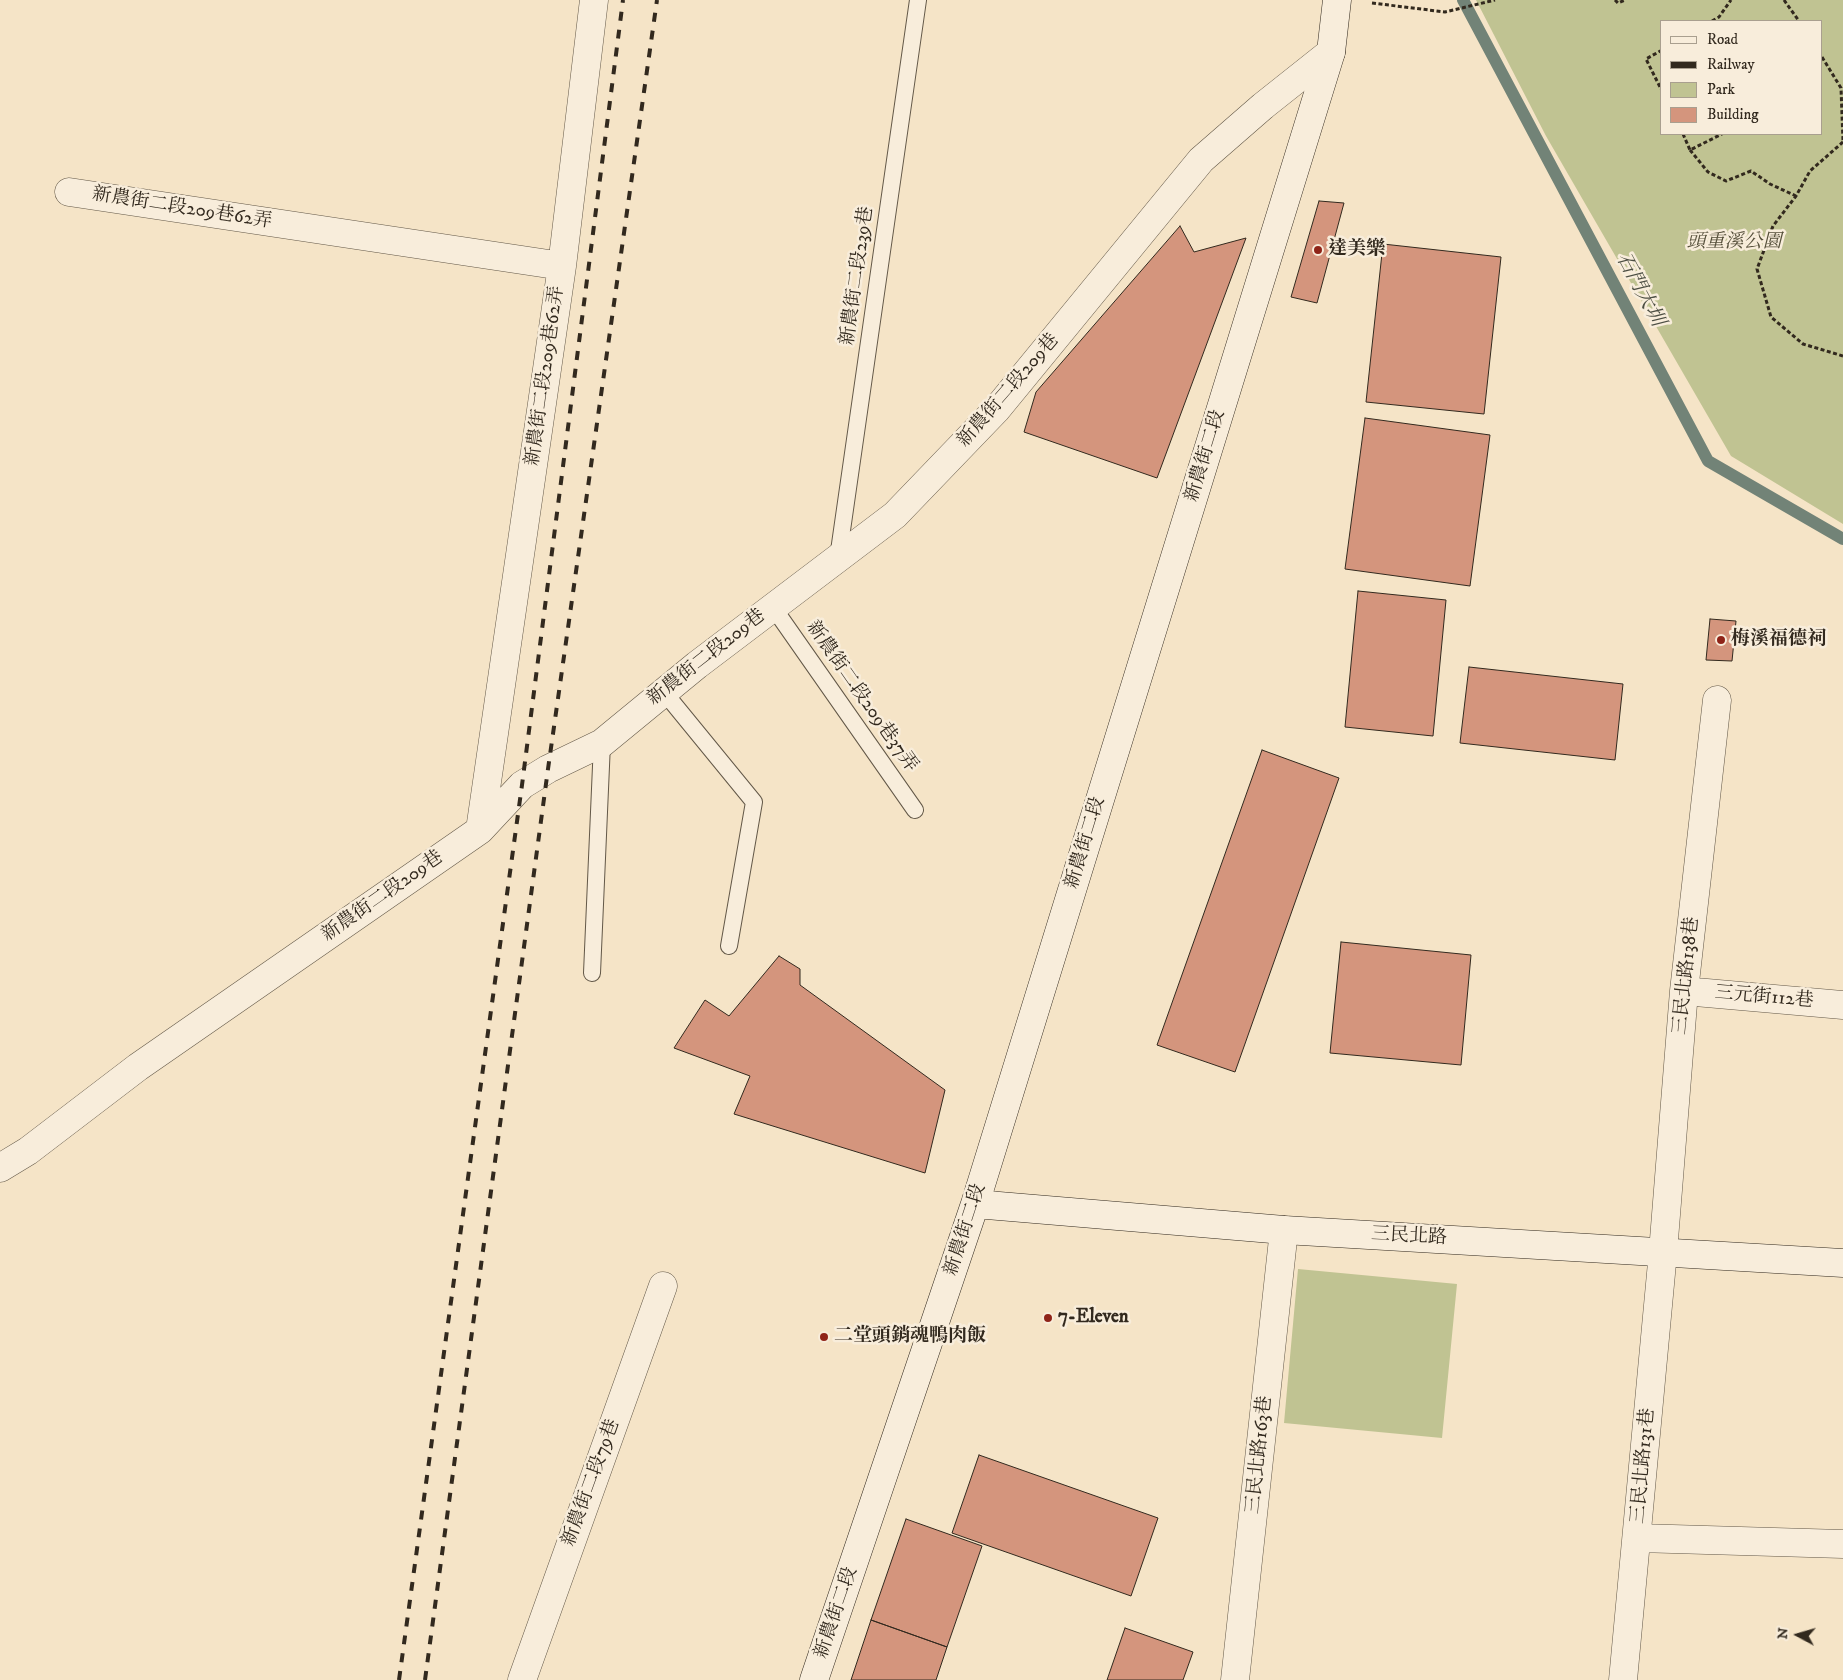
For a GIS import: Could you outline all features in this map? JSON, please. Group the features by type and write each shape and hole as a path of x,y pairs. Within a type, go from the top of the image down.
{"street":[{"path":"562,266 594,0"},
{"name":"新農街二段","path":"814,1680 975,1204 1331,52 1337,0"},
{"name":"新農街二段209巷","path":"0,1168 28,1150 146,1062 480,830 522,786 602,742 773,607 895,515 996,410 1201,160 1263,106 1331,52"},
{"name":"新農街二段209巷62弄","path":"69,192 562,266 480,830"},
{"name":"三民北路138巷","path":"1663,1252 1684,991 1717,700"},
{"name":"三元街112巷","path":"1684,991 1843,1005"},
{"name":"三民北路","path":"975,1204 1284,1230 1843,1264"},
{"name":"三民北路163巷","path":"1235,1680 1284,1230"},
{"name":"三民北路131巷","path":"1624,1680 1663,1252"},
{"name":"新農街二段79巷","path":"522,1680 662,1286"},
{"path":"1638,1538 1843,1544"}],"lane":[{"name":"新農街二段239巷","path":"838,558 918,0"},
{"name":"新農街二段209巷37弄","path":"773,607 915,810"},
{"path":"664,692 754,802 730,946"},
{"path":"592,974 602,742"}],"path":[{"path":"1368,2 1445,12 1493,0"},
{"path":"1615,0 1618,3 1625,0"},
{"path":"1720,19 1731,0"},
{"path":"1784,0 1798,20"},
{"path":"1660,51 1646,59 1660,87"},
{"path":"1823,59 1841,88 1843,141 1810,172 1796,196 1773,226 1758,269 1771,317 1803,344 1843,356"},
{"path":"1682,135 1690,150 1708,172 1726,181 1751,171 1770,184 1796,196"},
{"path":"1690,150 1720,135"}],"green space":[{"name":"頭重溪公園","path":"1476,0 1843,0 1843,524 1731,456 1546,136"},
{"path":"1298,1269 1457,1284 1442,1438 1284,1423"}],"building":[{"name":"達美樂","path":"1319,201 1344,203 1317,303 1291,297"},
{"path":"1180,226 1194,252 1246,238 1157,478 1024,432 1036,392"},
{"path":"1383,244 1501,257 1484,414 1366,402"},
{"path":"1365,418 1490,435 1470,586 1345,569"},
{"path":"1358,591 1446,600 1433,736 1345,727"},
{"name":"梅溪福德祠","path":"1710,619 1736,621 1732,661 1706,660"},
{"path":"1469,667 1623,684 1615,760 1460,743"},
{"path":"1262,750 1339,778 1235,1072 1157,1045"},
{"path":"1341,942 1471,955 1461,1065 1330,1053"},
{"path":"779,956 800,969 800,985 945,1090 925,1173 734,1114 750,1076 674,1048 705,1000 729,1016"},
{"path":"979,1455 1158,1518 1131,1596 952,1533"},
{"path":"906,1519 982,1546 947,1647 871,1620"},
{"path":"871,1620 947,1647 936,1680 851,1680"},
{"path":"1125,1628 1193,1652 1183,1680 1107,1680"}],"waterway":[{"name":"石門大圳","path":"1463,0 1708,461 1843,539"}],"railway":[{"path":"399,1680 522,785 623,0"},
{"path":"425,1680 548,769 657,0"}],"place":[{"name":"達美樂","path":"1318,250"},
{"name":"梅溪福德祠","path":"1721,640"},
{"name":"7-Eleven","path":"1048,1318"},
{"name":"二堂頭銷魂鴨肉飯","path":"824,1337"}]}
